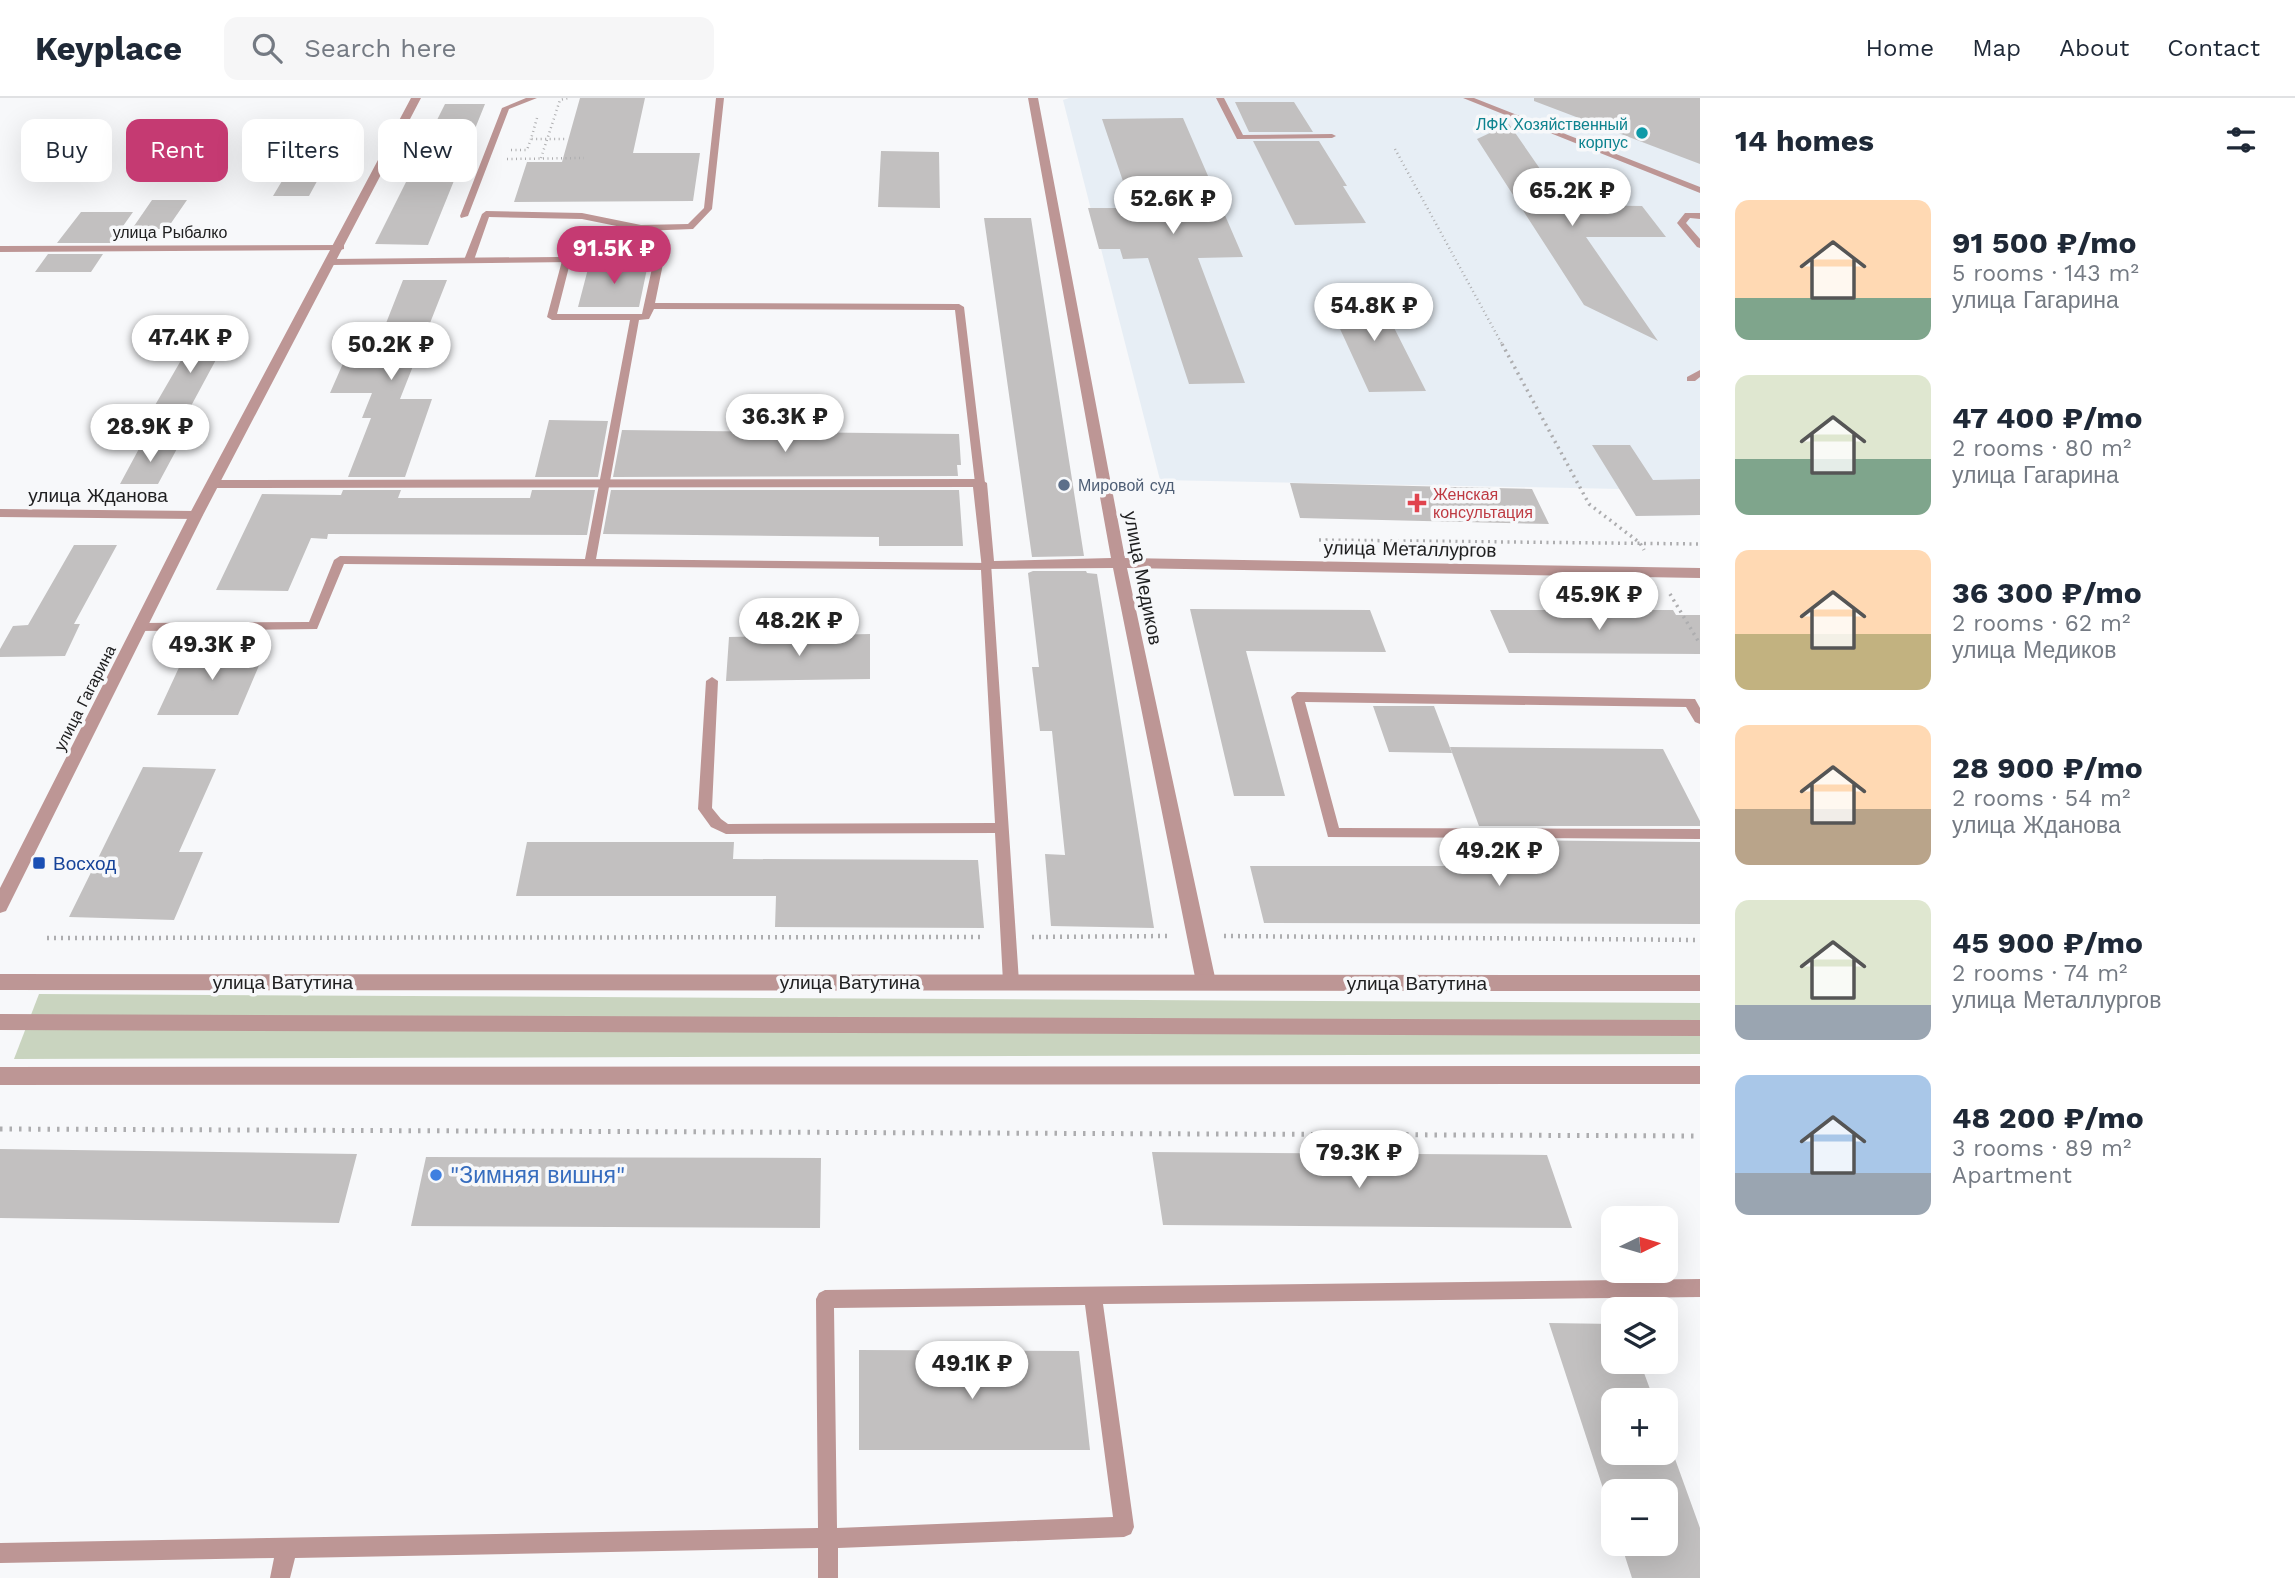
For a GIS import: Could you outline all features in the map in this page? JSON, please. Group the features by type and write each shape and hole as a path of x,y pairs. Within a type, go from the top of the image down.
{"street":[{"name":"улица Гагарина","path":"1,904 196,515 340,247 416,98"},
{"name":"улица Медиков","path":"1033,98 1119,563 1206,982"},
{"name":"улица Рыбалко","path":"0,249 340,247"},
{"path":"332,262 659,259"},
{"path":"213,484 980,483 988,566"},
{"name":"улица Жданова","path":"0,513 196,515"},
{"name":"улица Металлургов","path":"988,566 1119,563 1700,573"},
{"name":"улица Ватутина","path":"0,982 1700,983"},
{"path":"0,1022 1700,1028"},
{"path":"0,1076 1700,1075"}],"lane":[{"path":"464,215 506,108 533,98"},
{"path":"469,260 486,214 582,216 641,228 690,227 708,209 720,98"},
{"path":"1220,98 1240,137 1332,136"},
{"path":"1467,98 1700,190"},
{"path":"1700,216 1688,215 1681,223 1700,245"},
{"path":"566,259 552,317 646,317 659,259"},
{"path":"650,306 959,307 980,483"},
{"path":"590,563 635,317"},
{"path":"140,627 313,626 340,560 988,566 1011,982"},
{"path":"712,681 705,809 716,823 726,829 1002,828"},
{"path":"1700,719 1690,702 1297,697 1333,833 1700,834"},
{"path":"828,1578 825,1299 1700,1288"},
{"path":"0,1553 828,1538 1124,1527 1094,1297"},
{"path":"280,1578 287,1547"}],"path":[{"path":"541,158 560,100 568,98"},
{"path":"538,116 531,139 565,139"},
{"path":"1395,149 1589,504 1640,543"},
{"path":"505,159 584,158"},
{"path":"1308,540 1700,544"},
{"path":"47,939 1196,936 1700,940"},
{"path":"0,1129 1700,1136"}],"shaded area":[{"path":"1689,98 1700,102 1700,515 1636,516 1621,489 1160,480 1063,100"}],"green space":[{"path":"39,994 1700,1003 1700,1054 14,1059"}],"building":[{"path":"580,98 645,98 633,153 700,153 693,201 514,202 527,162 562,162"},
{"path":"1534,98 1700,98 1700,164 1534,101"},
{"path":"1235,102 1294,102 1313,132 1249,132"},
{"path":"445,104 485,104 477,124 477,119 438,119"},
{"path":"1183,118 1243,257 1198,258 1245,383 1189,384 1148,258 1123,259 1120,249 1099,249 1088,208 1132,208 1102,119"},
{"path":"1509,124 1565,205 1642,206 1666,237 1586,237 1658,341 1584,305 1477,139"},
{"path":"1253,141 1319,141 1366,223 1295,225"},
{"path":"881,151 939,152 940,208 878,207"},
{"path":"281,182 317,182 309,196 273,196"},
{"path":"406,182 453,182 428,245 375,244"},
{"path":"152,200 187,200 167,229 132,229"},
{"path":"81,212 133,212 111,243 57,243"},
{"path":"984,218 1031,218 1084,556 1032,557"},
{"path":"48,254 103,254 91,272 35,272"},
{"path":"648,264 639,307 578,307 589,265"},
{"path":"403,280 447,280 400,399 432,399 405,477 348,477 371,418 362,418 372,393 330,393 355,336 381,336"},
{"path":"1324,294 1377,294 1426,391 1369,392"},
{"path":"232,330 184,419 147,419 198,331"},
{"path":"549,420 608,421 598,477 535,477"},
{"path":"622,430 959,434 961,465 957,465 958,476 613,477"},
{"path":"141,445 179,445 158,484 120,484"},
{"path":"1592,445 1630,445 1653,480 1700,479 1700,515 1636,516"},
{"name":"Женская консультация","path":"1290,483 1532,489 1549,524 1300,518"},
{"path":"343,490 401,490 398,498 530,498 532,490 595,490 587,535 328,534 327,539 311,538 288,591 216,590 262,494 341,495"},
{"path":"611,490 959,490 963,546 879,546 879,537 603,534"},
{"path":"74,545 117,545 74,624 80,624 65,656 0,657 0,649 13,626 28,625"},
{"path":"1086,571 1097,574 1154,928 1051,926 1045,854 1065,855 1052,731 1040,731 1032,667 1039,667 1028,573"},
{"path":"1190,609 1370,610 1386,652 1246,651 1285,796 1234,796"},
{"path":"1490,610 1673,610 1676,615 1700,615 1700,654 1509,653"},
{"path":"870,634 870,679 726,681 729,637"},
{"path":"188,648 266,649 238,715 157,715"},
{"path":"1373,706 1434,706 1452,753 1389,752"},
{"path":"1450,747 1663,749 1700,821 1700,826 1479,826"},
{"path":"143,767 216,769 179,852 203,852 174,920 69,917"},
{"path":"1485,840 1700,842 1700,924 1264,923 1250,866 1495,866"},
{"path":"527,842 734,842 733,859 978,860 984,928 775,927 776,896 516,896"},
{"path":"0,1149 357,1154 339,1223 0,1218"},
{"path":"1152,1152 1547,1155 1572,1228 1163,1225"},
{"path":"426,1157 821,1158 820,1228 411,1226"},
{"path":"1549,1323 1601,1324 1601,1374 1644,1374 1650,1388 1601,1388 1601,1465 1677,1465 1700,1528 1700,1578 1632,1578 1625,1556 1678,1556 1678,1479 1601,1479 1601,1482"},
{"path":"859,1350 1079,1351 1090,1450 859,1450"}],"place":[{"name":"ЛФК Хозяйственный корпус","path":"1642,133"},
{"name":"Мировой суд","path":"1064,485"},
{"name":"Женская консультация","path":"1417,503"},
{"name":"Восход","path":"39,863"},
{"name":"\"Зимняя вишня\"","path":"436,1175"}]}
